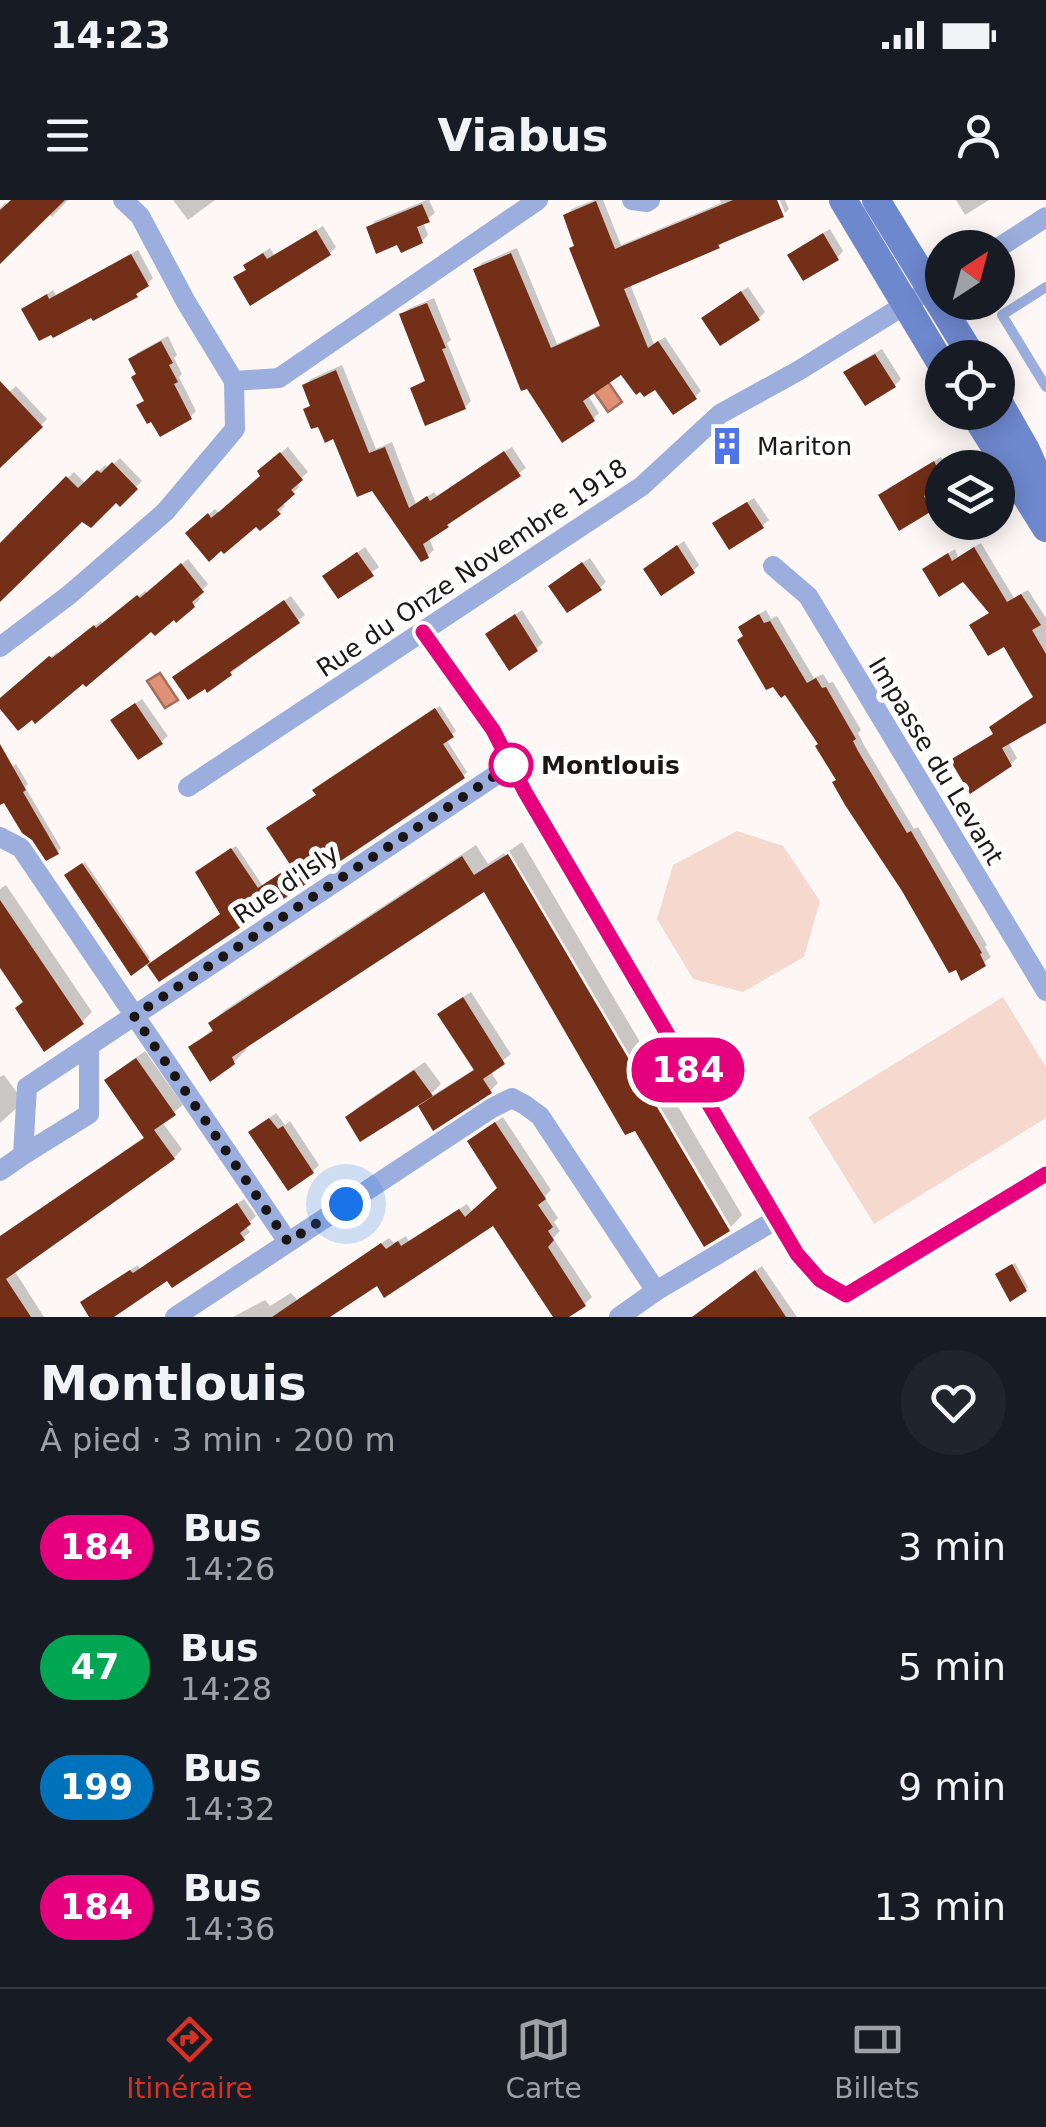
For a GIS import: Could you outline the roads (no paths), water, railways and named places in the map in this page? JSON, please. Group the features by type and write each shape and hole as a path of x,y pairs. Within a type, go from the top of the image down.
{"main road":[{"path":"844,200 927,340"},
{"path":"876,200 925,268"},
{"path":"983,430 1046,528"},
{"path":"1015,430 1046,494"}],"street":[{"path":"0,647 69,595 164,512 235,430 234,381 140,216 123,200"},
{"path":"234,381 279,378 538,200"},
{"path":"632,200 650,200"},
{"path":"858,200 899,264 908,274 925,280"},
{"path":"1015,237 1046,217"},
{"name":"Rue du Onze Novembre 1918","path":"188,787 642,486 720,414 925,293"},
{"name":"Impasse du Levant","path":"773,566 808,596 1046,991"},
{"path":"423,632 493,730 776,1220 797,1254 820,1280 846,1295 1046,1174"},
{"name":"Rue d'Isly","path":"23,1156 27,1087 511,764"},
{"path":"0,837 21,848 288,1242"},
{"path":"0,1171 89,1114 89,1046"},
{"path":"174,1317 512,1098 540,1116 656,1291"},
{"path":"619,1317 776,1220"}],"lane":[{"path":"1046,287 1002,315 1046,387"}],"place":[{"name":"Mariton","path":"727,446"},
{"name":"Montlouis","path":"511,765"}]}
